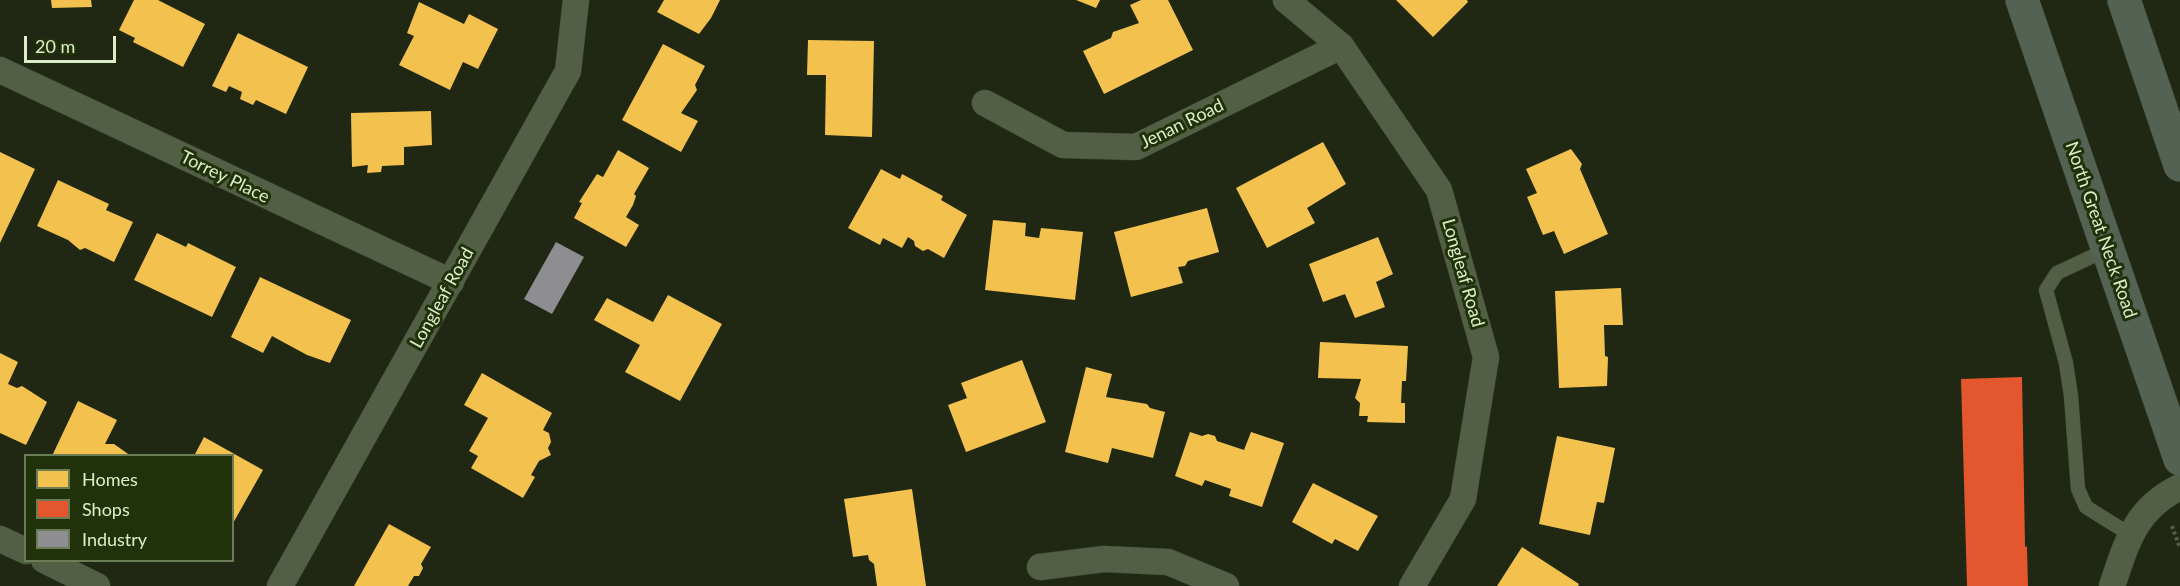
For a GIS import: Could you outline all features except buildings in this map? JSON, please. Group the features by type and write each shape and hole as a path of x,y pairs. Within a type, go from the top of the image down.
{"main road":[{"name":"North Great Neck Road","path":"2022,0 2180,459"},
{"path":"2124,0 2180,165"}],"street":[{"name":"Longleaf Road","path":"280,586 568,70 576,0"},
{"name":"Longleaf Road","path":"1286,0 1341,46 1439,190 1486,357 1463,499 1412,586"},
{"name":"Jenan Road","path":"985,103 1063,145 1136,147 1341,46"},
{"name":"Torrey Place","path":"0,70 451,282"},
{"path":"2112,586 2131,535 2143,515 2161,496 2180,487"},
{"path":"0,539 24,551"},
{"path":"1040,567 1104,559 1168,562 1226,586"},
{"path":"46,562 97,586"}],"lane":[{"path":"2108,249 2057,273 2046,290 2066,363 2080,498 2086,507 2131,535"}]}
